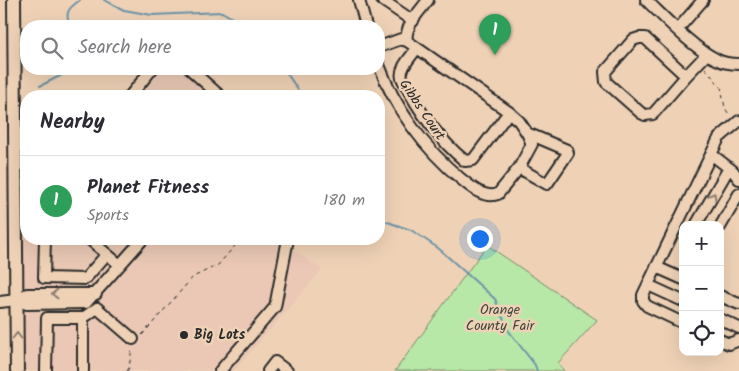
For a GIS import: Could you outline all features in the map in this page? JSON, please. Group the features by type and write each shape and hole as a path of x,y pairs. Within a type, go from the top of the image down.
{"main road":[{"path":"14,0 20,115"},
{"path":"17,371 16,300 20,167"}],"street":[{"path":"359,0 364,20"},
{"path":"382,0 413,21"},
{"path":"406,41 413,21 428,0"},
{"path":"646,0 707,54 716,60 730,64 739,64"},
{"path":"678,29 703,0"},
{"path":"686,76 644,38 638,38 633,40 605,72 604,78 606,82 645,116 653,114 707,54"},
{"path":"385,45 401,39 406,41 509,112 519,121 532,144 519,168 546,184 568,153 567,150 527,133"},
{"path":"417,48 402,69 402,78 422,115 444,141 466,161 473,160 509,112"},
{"path":"135,90 147,75"},
{"path":"197,75 213,90"},
{"name":"Gibbs Court","path":"384,75 401,110 417,134 432,152 476,190 490,195 498,194 519,168"},
{"path":"679,321 647,306 643,301 643,295 656,267 678,233 719,138 736,120"},
{"path":"711,154 729,168 739,180"},
{"path":"698,221 729,168"},
{"path":"723,221 739,194"},
{"path":"45,245 44,278 85,279 107,254"},
{"path":"96,245 120,265"},
{"path":"16,300 27,304 86,304 138,245"},
{"path":"220,371 275,308 287,245"},
{"path":"656,267 679,277"},
{"path":"65,269 65,280"},
{"path":"648,285 679,300"},
{"path":"0,302 16,300 26,294 96,294"},
{"path":"724,298 739,304"},
{"path":"74,305 79,318 83,371"},
{"path":"46,371 47,318 79,318 97,308 135,341"},
{"path":"724,321 739,328"},
{"path":"724,342 729,344 739,340"},
{"path":"268,371 275,362 287,371"}],"path":[{"path":"703,66 721,87 725,108 736,120"},
{"path":"127,371 135,341 193,277 218,265 236,245"}],"shaded area":[{"path":"147,75 197,75 214,90 135,90"},
{"path":"16,191 20,191 20,245 287,245 322,270 234,371 16,371"}],"green space":[{"name":"Orange County Fair","path":"487,245 597,320 558,363 564,371 395,371"}],"waterway":[{"path":"68,20 69,11 80,0"},
{"path":"104,0 124,10 152,15 222,12 236,20"},
{"path":"40,86 62,75"},
{"path":"288,75 298,90"},
{"path":"385,221 411,230 438,248 495,299 508,330 535,365 537,371"}],"place":[{"name":"Planet Fitness","path":"495,55"},
{"name":"Big Lots","path":"184,335"}]}
